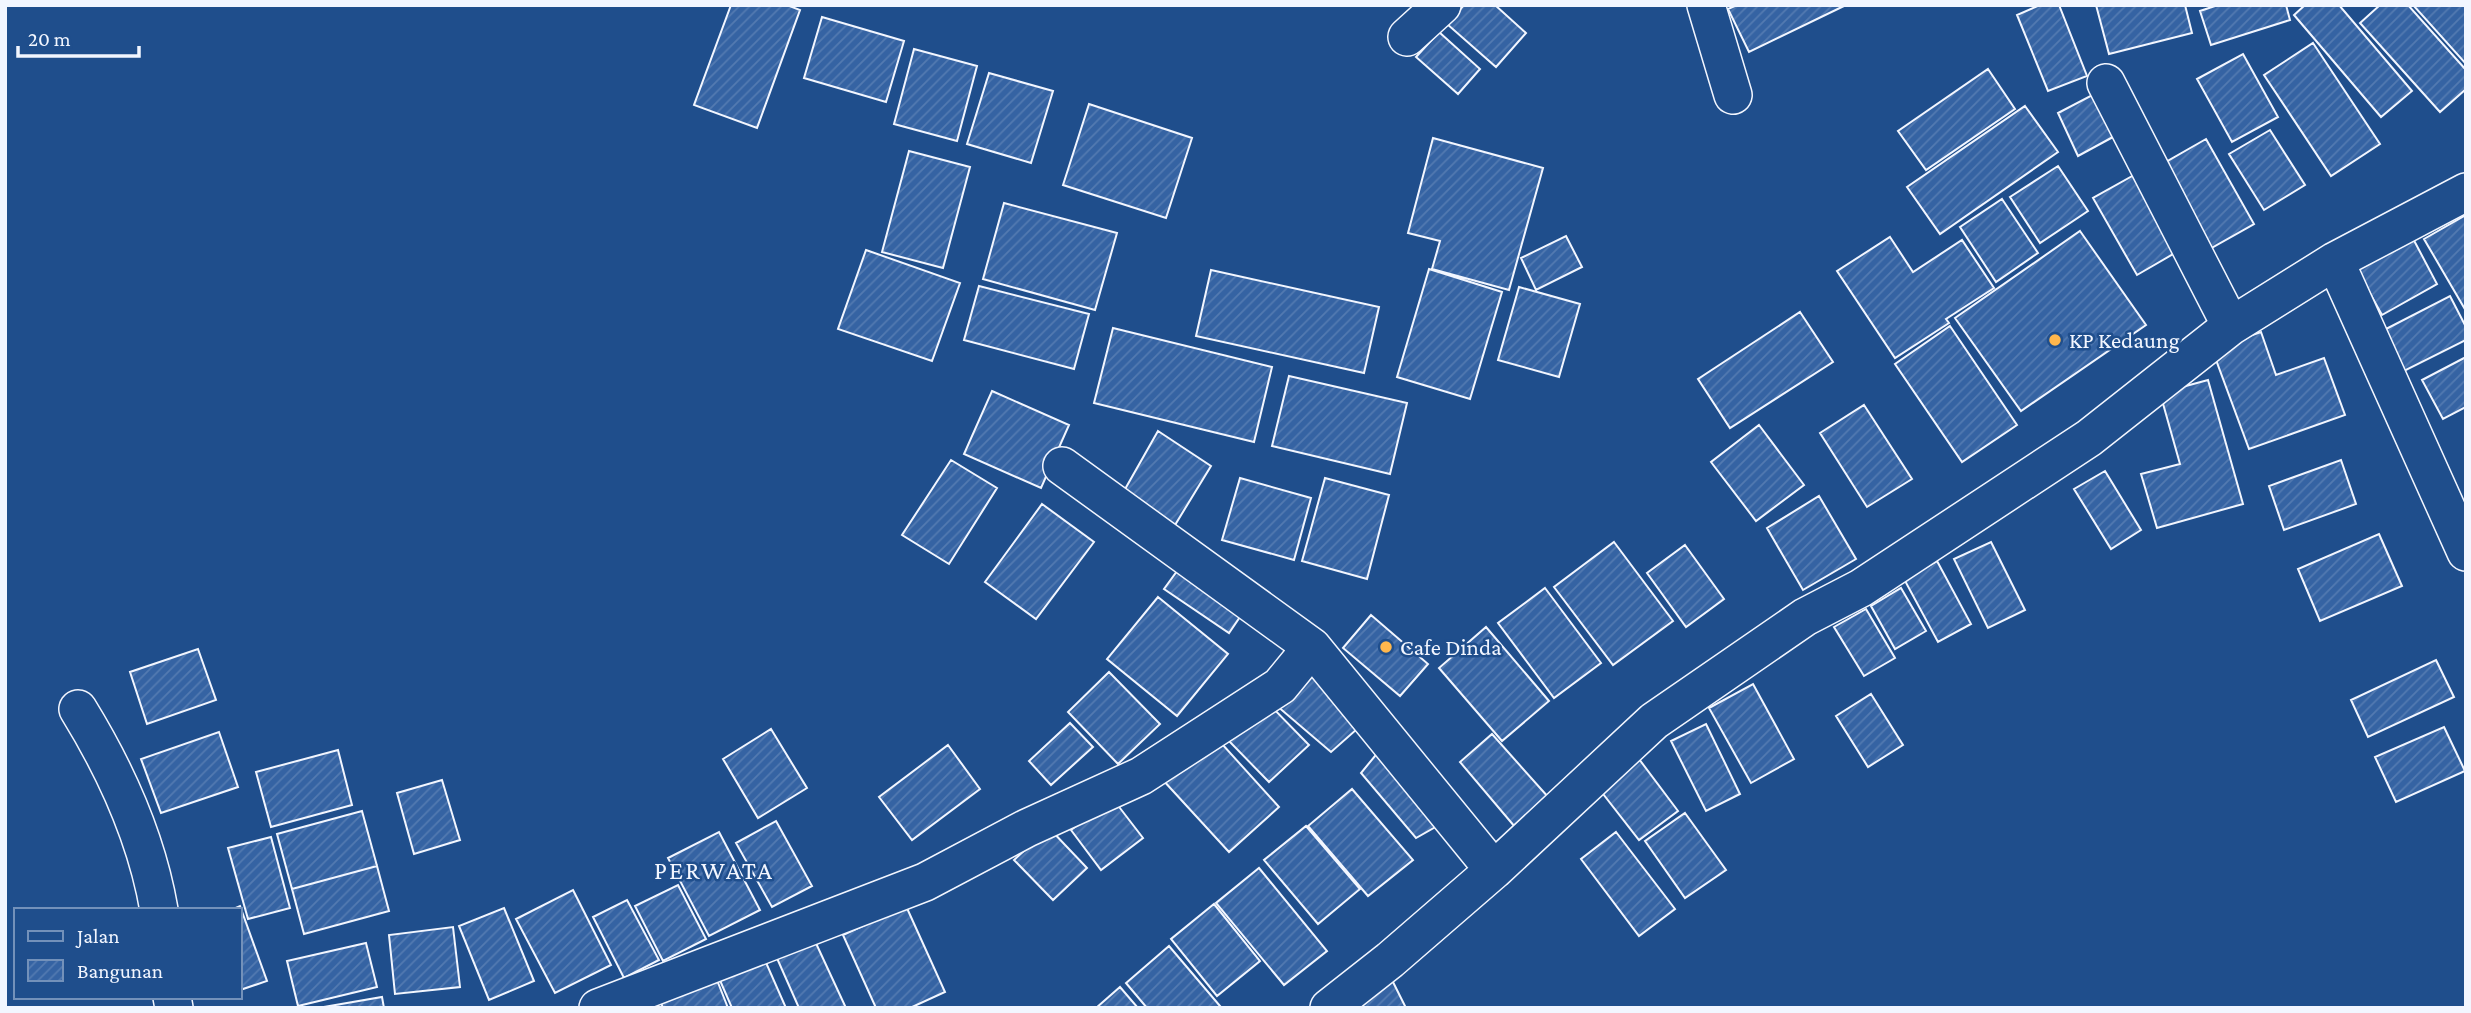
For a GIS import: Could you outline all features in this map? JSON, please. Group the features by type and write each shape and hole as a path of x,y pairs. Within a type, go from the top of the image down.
{"street":[{"path":"1407,37 1442,5"},
{"path":"1706,5 1733,95"},
{"path":"2106,83 2231,326"},
{"path":"1329,1008 1390,960 1494,870 1654,721 1805,617 1861,588 2089,438 2231,326 2334,261 2466,192"},
{"path":"2334,261 2466,552"},
{"path":"1062,466 1312,647 1494,870"},
{"path":"598,1008 925,882 1027,828 1141,776 1280,686 1312,647"},
{"path":"78,709 98,742 130,811 158,908"}],"building":[{"path":"731,5 787,5 800,10 757,128 694,105"},
{"path":"1464,5 1495,5 1526,33 1496,67 1447,24"},
{"path":"1737,5 1846,5 1749,52 1728,9"},
{"path":"2040,5 2059,5 2087,76 2048,91 2017,15"},
{"path":"2096,5 2185,5 2192,33 2109,54"},
{"path":"2218,5 2286,5 2290,20 2211,45 2200,11"},
{"path":"2305,5 2339,5 2412,91 2381,117 2294,15"},
{"path":"2380,5 2408,5 2466,70 2466,89 2440,112 2360,23"},
{"path":"2413,5 2466,5 2466,64"},
{"path":"822,17 904,41 886,102 804,78"},
{"path":"1439,32 1480,69 1458,94 1416,57"},
{"path":"2313,43 2380,144 2331,176 2264,75"},
{"path":"914,49 977,66 957,141 894,124"},
{"path":"2243,54 2278,117 2232,142 2197,79"},
{"path":"1988,69 2015,109 1926,170 1898,131"},
{"path":"989,73 1053,91 1031,163 967,144"},
{"path":"2100,91 2124,131 2078,156 2058,113"},
{"path":"1089,104 1192,138 1166,218 1063,185"},
{"path":"2025,106 2058,152 1940,234 1907,187"},
{"path":"2270,130 2305,185 2264,210 2229,154"},
{"path":"1433,138 1543,168 1509,290 1432,269 1440,241 1408,233"},
{"path":"2206,139 2254,224 2199,255 2152,170"},
{"path":"909,151 970,167 943,268 882,252"},
{"path":"2058,166 2088,211 2040,243 2010,197"},
{"path":"2143,170 2187,246 2137,275 2093,198"},
{"path":"2002,199 2038,253 1996,282 1960,227"},
{"path":"1004,203 1117,233 1095,310 983,279"},
{"path":"2466,215 2466,311 2424,239"},
{"path":"2080,231 2146,325 2021,411 1955,318"},
{"path":"2409,231 2437,284 2382,315 2352,261"},
{"path":"1566,236 1582,267 1536,290 1521,258"},
{"path":"1890,237 1913,272 1962,240 1994,288 1946,319 1949,323 1895,358 1837,271"},
{"path":"866,250 960,283 932,361 838,329"},
{"path":"1429,269 1502,292 1470,399 1397,377"},
{"path":"1211,270 1379,307 1364,373 1196,336"},
{"path":"979,286 1089,314 1074,369 964,340"},
{"path":"1519,287 1580,304 1559,377 1498,360"},
{"path":"2450,296 2466,327 2466,340 2404,371 2384,330"},
{"path":"1800,312 1833,362 1730,428 1698,379"},
{"path":"1950,326 2017,425 1962,462 1895,364"},
{"path":"1113,328 1272,367 1254,442 1094,403"},
{"path":"2261,332 2276,375 2324,358 2345,415 2249,449 2212,349"},
{"path":"2466,357 2466,407 2443,419 2422,380"},
{"path":"1289,376 1407,403 1390,474 1272,446"},
{"path":"2208,380 2243,504 2157,528 2141,474 2180,464 2160,393"},
{"path":"992,391 1069,425 1041,488 964,454"},
{"path":"1864,405 1912,479 1867,507 1820,433"},
{"path":"1759,425 1804,485 1756,521 1711,462"},
{"path":"1158,431 1211,466 1175,525 1124,491"},
{"path":"951,460 997,488 949,564 902,535"},
{"path":"2341,460 2356,504 2284,530 2269,486"},
{"path":"2105,471 2141,530 2111,549 2074,489"},
{"path":"1240,478 1311,498 1294,560 1222,540"},
{"path":"1325,478 1389,495 1367,579 1302,561"},
{"path":"1819,496 1856,559 1803,590 1767,528"},
{"path":"1042,504 1094,542 1036,619 985,582"},
{"path":"2379,534 2402,586 2320,621 2298,569"},
{"path":"1614,542 1673,621 1613,665 1554,587"},
{"path":"1991,542 2025,610 1988,628 1954,559"},
{"path":"1685,545 1724,599 1686,627 1647,573"},
{"path":"1937,561 1971,624 1938,642 1904,579"},
{"path":"1183,563 1246,608 1229,633 1164,589"},
{"path":"1545,588 1601,663 1554,698 1498,623"},
{"path":"1901,588 1926,631 1895,649 1871,606"},
{"path":"1158,597 1228,654 1177,716 1107,659"},
{"path":"1866,609 1895,658 1864,676 1834,627"},
{"path":"1371,615 1428,664 1400,696 1343,648"},
{"path":"1486,627 1549,701 1502,741 1439,668"},
{"path":"198,649 216,700 147,724 130,672"},
{"path":"2436,660 2454,697 2368,737 2351,700"},
{"path":"1315,662 1365,722 1331,752 1270,700"},
{"path":"1109,672 1160,724 1118,764 1068,712"},
{"path":"1753,684 1794,759 1751,783 1709,708"},
{"path":"1871,694 1903,745 1868,767 1836,716"},
{"path":"1267,702 1309,745 1269,782 1228,740"},
{"path":"1070,723 1093,747 1051,785 1029,761"},
{"path":"1706,724 1740,794 1706,811 1671,741"},
{"path":"2444,727 2465,771 2396,802 2375,757"},
{"path":"771,729 807,788 758,818 723,759"},
{"path":"219,732 238,787 161,813 141,759"},
{"path":"1213,734 1279,807 1229,852 1162,779"},
{"path":"1492,734 1549,798 1515,827 1460,762"},
{"path":"948,745 980,789 912,840 879,797"},
{"path":"1384,745 1446,821 1416,838 1361,773"},
{"path":"338,750 352,805 271,827 256,772"},
{"path":"1633,751 1678,811 1639,840 1593,781"},
{"path":"442,780 460,840 414,854 397,793"},
{"path":"1352,789 1413,860 1368,896 1308,826"},
{"path":"1113,799 1143,838 1101,870 1071,830"},
{"path":"362,811 377,866 292,889 277,834"},
{"path":"1685,813 1726,870 1685,898 1645,841"},
{"path":"776,821 812,886 772,907 736,843"},
{"path":"1306,826 1360,889 1318,924 1264,860"},
{"path":"1049,828 1087,868 1053,900 1014,860"},
{"path":"719,832 760,910 709,936 668,858"},
{"path":"1616,832 1675,909 1639,936 1581,859"},
{"path":"271,837 290,908 248,919 228,848"},
{"path":"377,866 389,911 304,934 292,889"},
{"path":"1259,868 1327,951 1284,985 1216,903"},
{"path":"678,885 706,939 663,961 635,906"},
{"path":"573,890 611,965 555,993 516,919"},
{"path":"627,900 659,960 624,978 593,917"},
{"path":"1214,904 1260,961 1217,996 1171,939"},
{"path":"906,906 945,992 910,1008 876,1008 843,935"},
{"path":"504,908 534,981 489,1000 459,926"},
{"path":"242,912 267,981 242,989"},
{"path":"453,927 460,987 395,994 389,935"},
{"path":"814,939 846,1008 799,1008 776,956"},
{"path":"366,943 377,987 298,1006 287,961"},
{"path":"1169,946 1220,1006 1218,1008 1147,1008 1126,983"},
{"path":"760,949 786,1008 732,1008 715,969"},
{"path":"711,965 728,1008 663,1008 655,987"},
{"path":"1390,976 1406,1008 1337,1008"},
{"path":"1120,987 1138,1008 1096,1008"},
{"path":"382,997 384,1008 318,1008"}],"place":[{"name":"KP Kedaung","path":"2055,340"},
{"name":"Cafe Dinda","path":"1386,647"}],"district":[{"name":"PERWATA","path":"714,870"}]}
